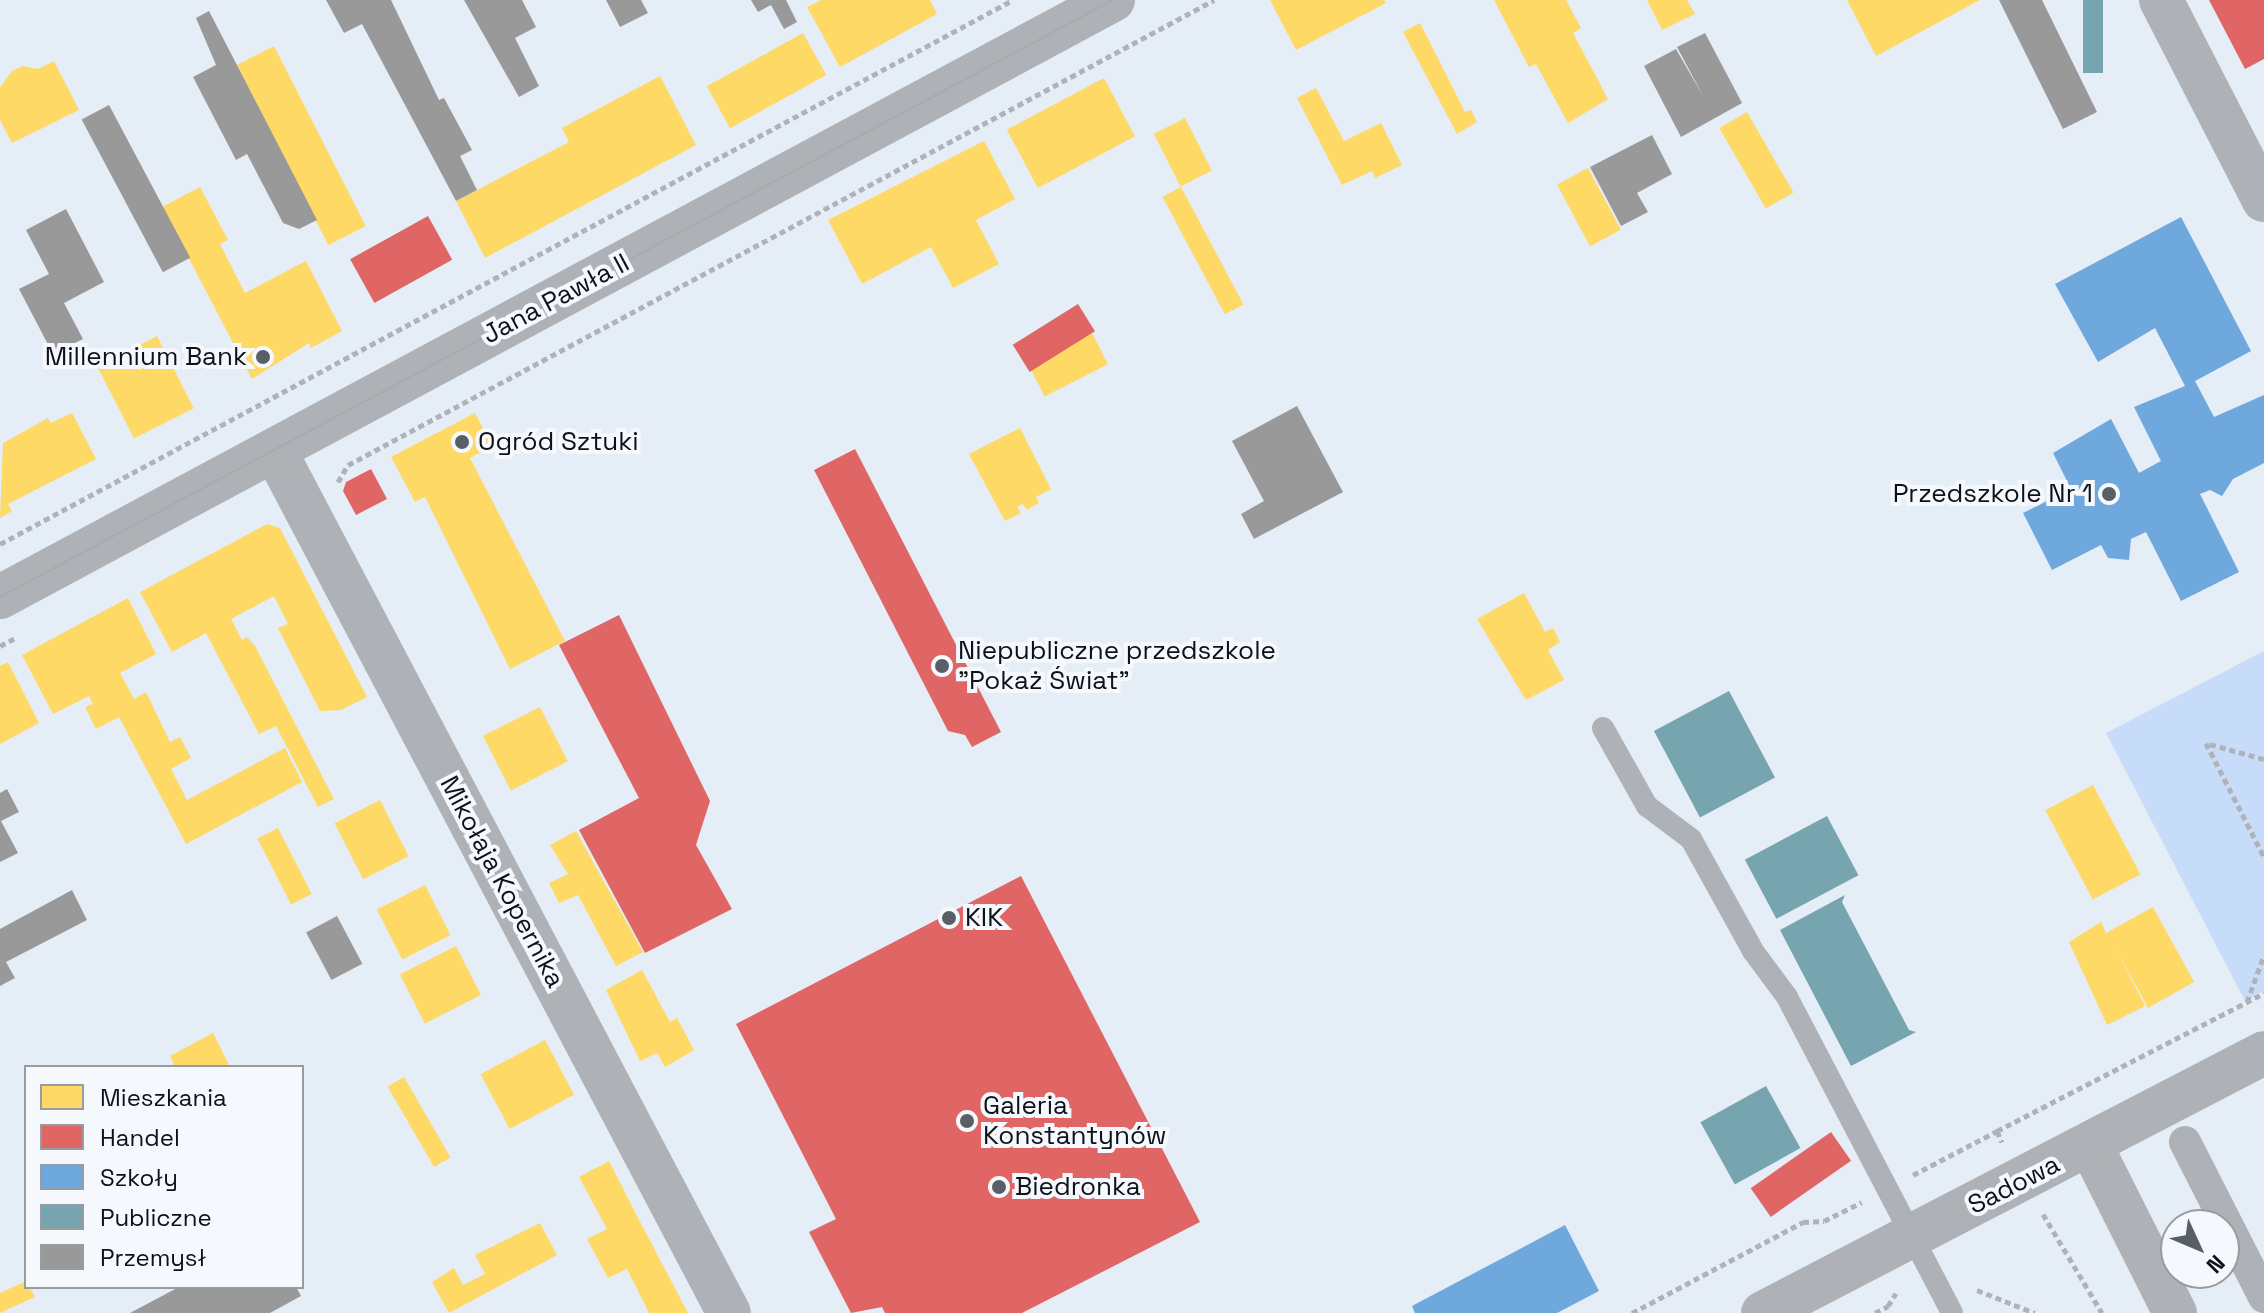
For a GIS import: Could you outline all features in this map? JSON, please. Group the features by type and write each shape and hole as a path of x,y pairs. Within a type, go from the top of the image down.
{"street":[{"name":"Jana Pawła II","path":"0,597 1113,0"},
{"path":"2161,0 2264,200"},
{"name":"Mikołaja Kopernika","path":"275,451 324,493 729,1313"},
{"name":"Sadowa","path":"1763,1313 1921,1254 2031,1205 2100,1164 2264,1053"},
{"path":"2185,1142 2264,1297"},
{"path":"2100,1164 2175,1313"}],"lane":[{"path":"1603,728 1647,806 1691,839 1753,951 1787,997 1952,1313"}],"path":[{"path":"0,544 1013,0"},
{"path":"324,493 342,469 1214,0"},
{"path":"0,646 27,631"},
{"path":"2264,759 2206,743 2264,857"},
{"path":"2246,1003 2264,955"},
{"path":"1632,1313 1803,1222 1824,1221 2264,993"},
{"path":"1997,1131 2031,1205 2102,1313"},
{"path":"2031,1205 2100,1164"},
{"path":"1921,1254 2035,1313"}],"shaded area":[{"path":"2264,651 2264,991 2245,1001 2106,733"}],"building: Mieszkania":[{"path":"821,0 930,0 937,14 840,67 807,7"},
{"path":"1270,0 1384,0 1386,3 1296,50"},
{"path":"1494,0 1566,0 1581,28 1573,33 1608,99 1568,123 1536,64 1529,67"},
{"path":"1647,0 1687,0 1695,14 1662,30"},
{"path":"1847,0 1980,0 1876,56"},
{"path":"1420,23 1465,112 1471,110 1477,122 1457,134 1403,32"},
{"path":"803,33 826,75 730,128 707,86"},
{"path":"274,46 366,226 328,245 237,65"},
{"path":"54,61 79,110 12,143 0,120 0,87 12,71 23,66 38,69"},
{"path":"660,76 696,145 485,258 456,201 569,142 562,128"},
{"path":"1104,78 1135,136 1038,188 1007,130"},
{"path":"1316,88 1344,141 1381,123 1402,165 1375,178 1372,171 1342,185 1297,98"},
{"path":"1747,112 1794,193 1766,209 1719,128"},
{"path":"1185,118 1212,171 1181,186 1154,134"},
{"path":"984,141 1015,199 976,220 999,264 953,288 931,247 862,284 828,220"},
{"path":"1588,168 1621,230 1590,246 1557,184"},
{"path":"200,187 228,240 220,244 245,293 306,261 342,331 311,348 309,343 252,379 162,207"},
{"path":"1181,187 1243,304 1225,314 1162,197"},
{"path":"1092,333 1108,364 1045,396 1029,365"},
{"path":"157,336 194,408 134,439 97,366"},
{"path":"72,413 96,459 8,504 12,511 0,518 3,443 48,418 51,423"},
{"path":"475,413 492,446 470,458 565,641 510,669 425,497 415,502 391,457"},
{"path":"1020,428 1051,489 1036,497 1039,503 1027,510 1023,504 1017,507 1021,513 1005,521 969,454"},
{"path":"267,524 280,528 367,697 341,710 320,711 278,628 288,624 274,596 231,619 242,640 247,637 255,646 334,799 318,807 276,726 259,734 206,633 172,652 140,592"},
{"path":"1524,593 1545,632 1553,628 1560,642 1548,650 1564,680 1526,700 1477,619"},
{"path":"128,598 156,654 120,673 134,699 146,692 170,742 180,737 191,758 171,769 187,800 285,748 302,782 186,844 119,717 96,729 85,707 93,704 89,696 53,714 22,655"},
{"path":"8,662 39,723 0,744 0,666"},
{"path":"540,707 568,761 511,790 483,736"},
{"path":"2093,785 2140,874 2093,900 2045,810"},
{"path":"380,800 409,856 363,879 335,823"},
{"path":"278,828 312,894 291,904 258,838"},
{"path":"576,831 643,952 616,966 578,895 559,903 549,883 568,874 550,845"},
{"path":"425,885 450,935 402,959 377,910"},
{"path":"2153,907 2194,982 2148,1008 2114,945 2145,1006 2107,1025 2069,942 2101,922 2106,933"},
{"path":"456,946 481,995 425,1024 400,975"},
{"path":"642,970 670,1022 677,1018 694,1050 665,1067 657,1053 640,1061 606,990"},
{"path":"213,1033 229,1065 174,1065 170,1056"},
{"path":"545,1040 574,1095 510,1129 481,1074"},
{"path":"404,1077 450,1158 434,1167 388,1086"},
{"path":"609,1161 688,1313 649,1313 627,1269 608,1278 587,1239 607,1229 579,1177"},
{"path":"540,1223 557,1255 449,1313 432,1282 454,1268 463,1285 485,1274 475,1255"},
{"path":"24,1282 24,1289 30,1289 35,1297 0,1313 0,1293"}],"building: Handel":[{"path":"2209,0 2264,0 2264,59 2245,69"},
{"path":"428,216 452,260 374,303 350,259"},
{"path":"1078,304 1095,331 1030,372 1013,345"},
{"path":"855,449 1001,732 972,747 965,735 948,731 814,470"},
{"path":"371,469 387,499 356,515 343,491 346,482"},
{"path":"619,615 710,801 696,845 732,909 645,953 579,830 639,798 559,645"},
{"name":"Galeria Konstantynów","path":"1021,876 1200,1222 1022,1313 885,1313 882,1307 851,1313 809,1232 836,1219 736,1024"},
{"path":"1831,1132 1851,1161 1771,1217 1751,1188"}],"building: Szkoły":[{"path":"2181,217 2251,351 2195,381 2214,417 2264,395 2264,463 2233,479 2222,496 2210,490 2200,494 2239,572 2181,601 2146,532 2131,539 2129,560 2108,558 2101,545 2052,570 2023,513 2071,489 2053,453 2111,419 2139,473 2161,461 2134,407 2185,386 2155,328 2098,362 2055,284"},
{"path":"1565,1225 1599,1291 1557,1313 1415,1313 1412,1306"}],"building: Publiczne":[{"path":"2083,0 2103,0 2103,73 2083,73"},
{"path":"1729,691 1775,778 1700,817 1654,731"},
{"path":"1827,816 1858,875 1776,919 1745,860"},
{"path":"1845,895 1842,902 1909,1030 1916,1032 1851,1066 1780,930"},
{"path":"1766,1086 1800,1148 1735,1184 1700,1122"}],"building: Przemysł":[{"path":"326,0 391,0 439,100 444,98 472,150 460,156 477,190 456,201 362,24 344,33"},
{"path":"464,0 522,0 536,27 515,38 539,86 519,97"},
{"path":"606,0 641,0 648,13 620,27"},
{"path":"751,0 786,0 797,22 784,29 771,5 758,12"},
{"path":"1999,0 2042,0 2097,112 2063,129"},
{"path":"209,11 317,220 299,229 283,223 247,154 236,160 193,77 216,65 196,18"},
{"path":"1705,33 1742,103 1681,137 1644,66 1676,49 1703,96 1677,47"},
{"path":"109,105 190,258 163,272 82,120"},
{"path":"1652,135 1672,174 1637,193 1648,212 1621,226 1590,167"},
{"path":"66,209 104,282 64,303 83,339 53,354 19,289 49,274 26,230"},
{"path":"1297,406 1343,492 1254,539 1241,514 1264,501 1232,441"},
{"path":"7,789 19,812 1,821 18,853 0,862 0,793"},
{"path":"72,890 87,920 6,962 15,978 0,986 0,929"},
{"path":"337,916 362,964 331,980 306,932"},
{"path":"175,1289 297,1289 301,1296 270,1313 130,1313"}],"tram line":[{"path":"0,597 1113,0"}],"place":[{"name":"Millennium Bank","path":"263,357"},
{"name":"Ogród Sztuki","path":"462,442"},
{"name":"Przedszkole Nr 1","path":"2109,494"},
{"name":"Niepubliczne przedszkole \"Pokaż Świat\"","path":"942,666"},
{"name":"KIK","path":"949,918"},
{"name":"Galeria Konstantynów","path":"967,1121"},
{"name":"Biedronka","path":"999,1187"}]}
